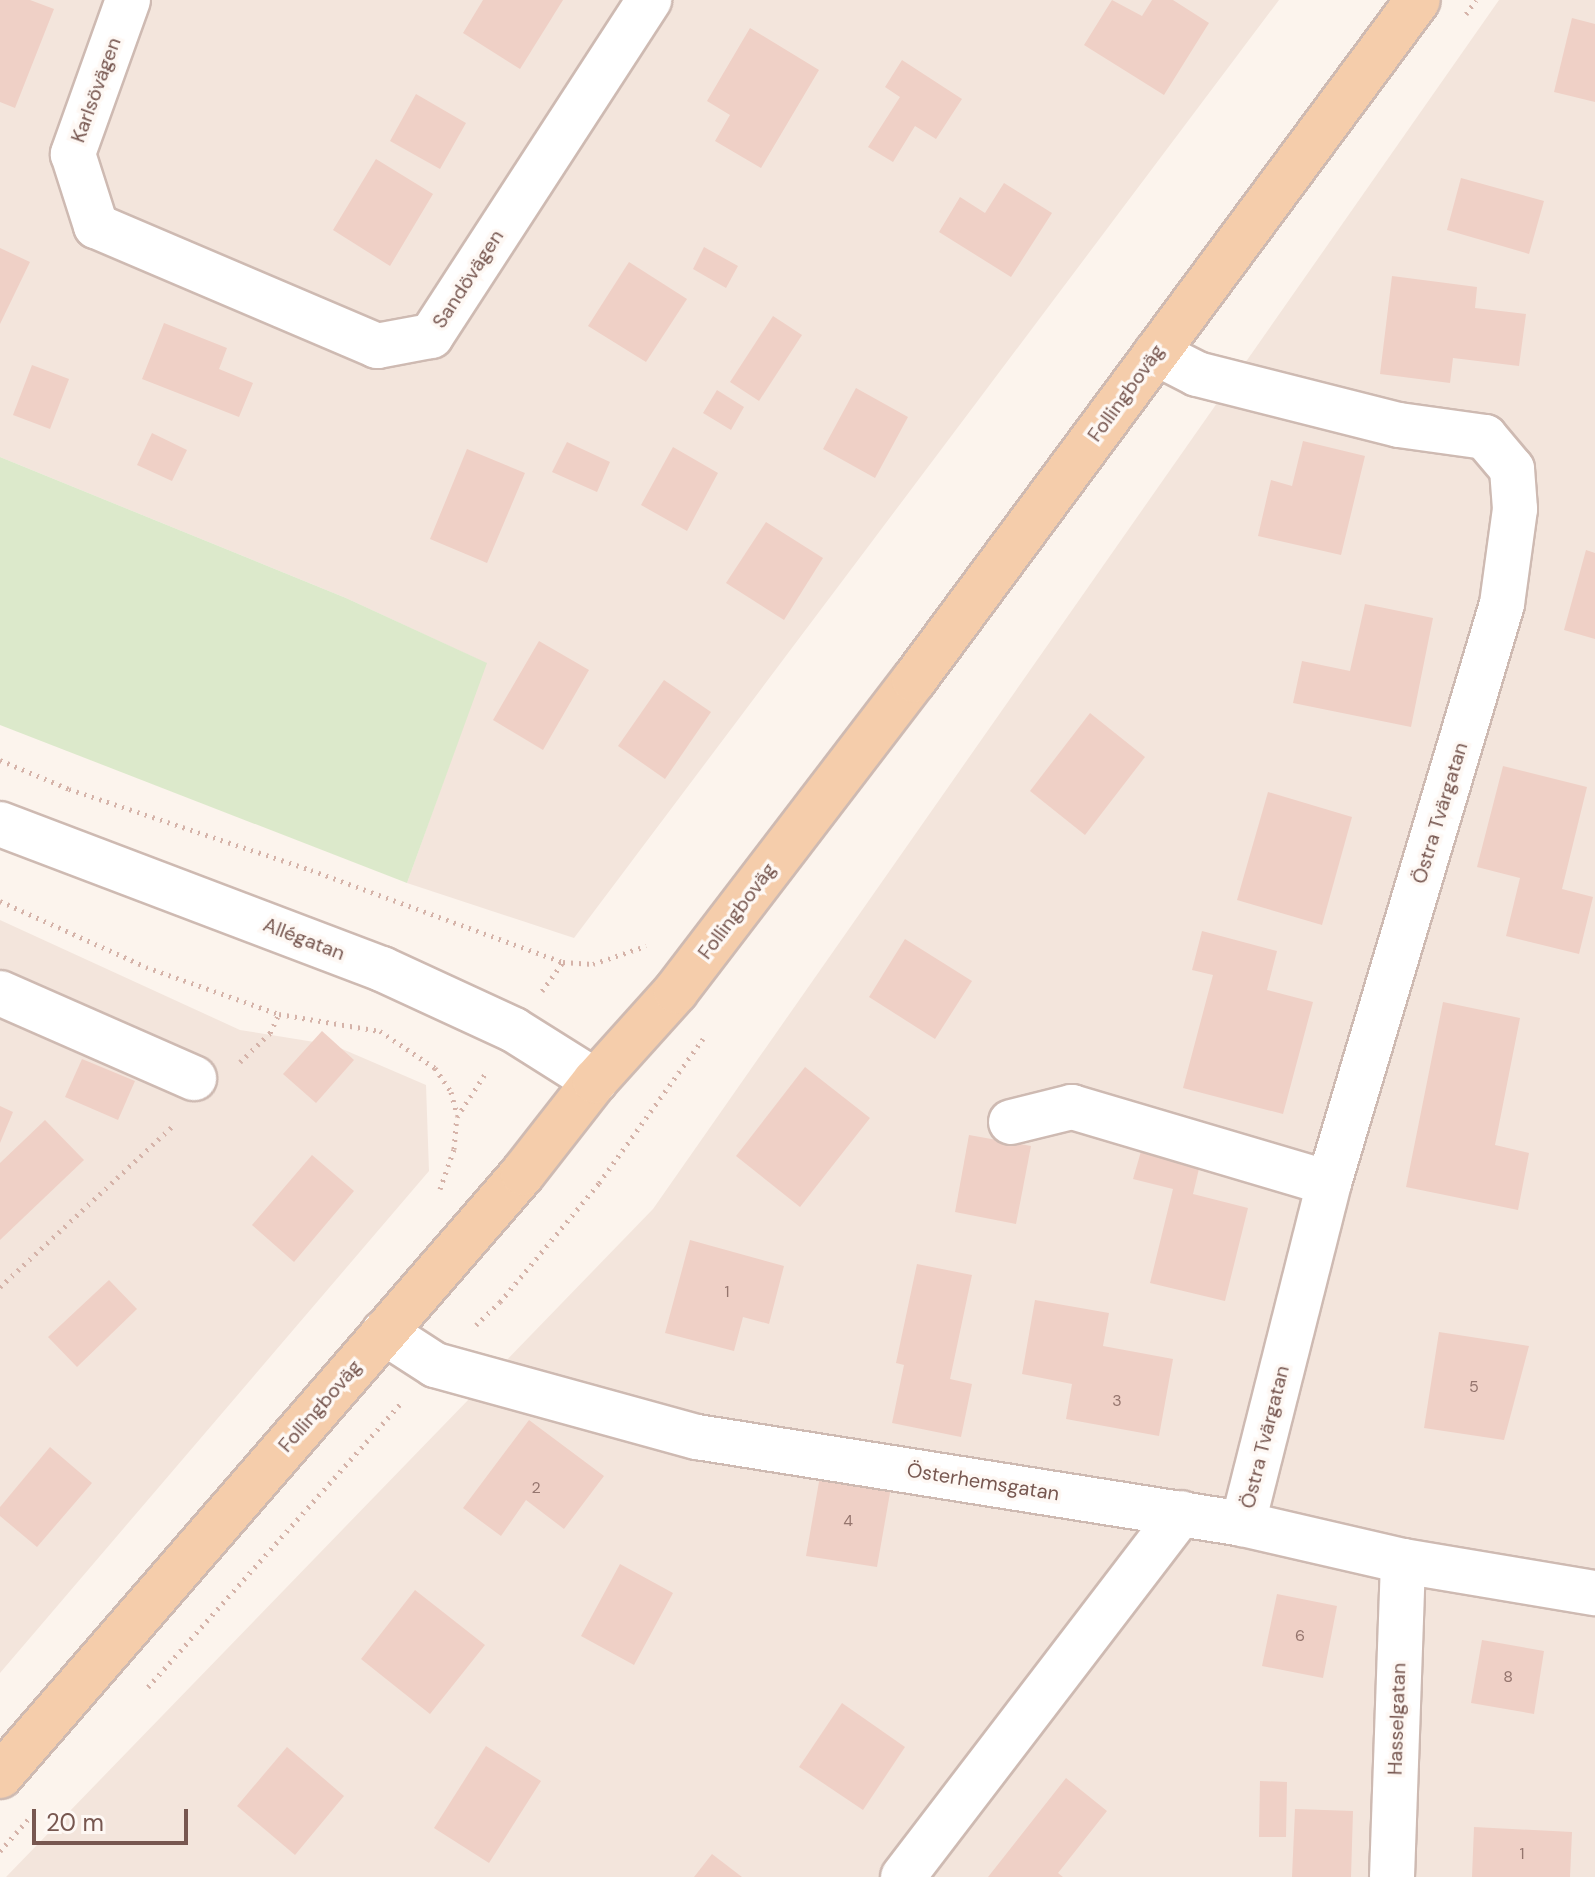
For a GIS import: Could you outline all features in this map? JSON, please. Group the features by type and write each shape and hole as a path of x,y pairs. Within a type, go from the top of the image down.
{"main road":[{"name":"Follingboväg","path":"0,1776 523,1173 595,1081 676,991 914,680 1418,0"}],"street":[{"name":"Karlsövägen","path":"96,226 73,154 128,0"},
{"name":"Sandövägen","path":"96,226 377,346 431,336 649,0"},
{"name":"Östra Tvärgatan","path":"1156,353 1197,374 1399,425 1485,437 1512,469 1515,509 1502,604 1329,1183 1243,1524"},
{"name":"Allégatan","path":"0,824 382,969 514,1030 595,1081"},
{"path":"0,993 215,1072"},
{"path":"1011,1122 1072,1107 1329,1183"},
{"name":"Österhemsgatan","path":"384,1332 435,1365 697,1437 1181,1513 1403,1561 1595,1593"},
{"path":"903,1877 1181,1513"},
{"name":"Hasselgatan","path":"1392,1877 1403,1561"}],"path":[{"path":"0,760 69,789 311,870 563,962 593,964 624,956 656,939"},
{"path":"0,901 146,967 279,1014 380,1031 435,1068 451,1092 457,1117 451,1161 435,1198"},
{"path":"457,1117 563,962"},
{"path":"215,1072 270,1033 279,1014"},
{"path":"0,1287 178,1120"}],"shaded area":[{"path":"0,0 1279,0 574,938 407,883 486,663 346,598 0,457"},
{"path":"1499,0 1595,0 1595,1877 6,1877 653,1209"},
{"path":"0,920 240,1030 333,1045 426,1085 429,1171 0,1673"}],"green space":[{"path":"0,457 346,598 487,663 407,883 0,725"}],"building":[{"path":"0,0 30,0 54,9 15,108 0,102"},
{"path":"483,0 563,0 520,69 463,33"},
{"path":"1112,0 1142,16 1152,0 1173,0 1209,23 1164,95 1084,45"},
{"path":"1572,18 1595,24 1595,102 1554,92"},
{"path":"750,28 819,70 761,168 715,141 730,115 707,101"},
{"path":"902,60 962,99 936,139 915,126 893,162 868,147 900,97 885,87"},
{"path":"416,94 466,123 440,169 390,141"},
{"path":"376,159 433,194 390,266 333,230"},
{"path":"1461,178 1544,201 1529,254 1447,230"},
{"path":"1004,183 1052,213 1011,277 939,232 960,197 985,213"},
{"path":"704,247 738,266 726,288 693,269"},
{"path":"0,248 30,262 0,324"},
{"path":"629,262 687,299 646,362 588,326"},
{"path":"1392,276 1477,287 1475,308 1526,314 1519,366 1453,358 1450,383 1380,374"},
{"path":"773,316 802,335 759,401 730,382"},
{"path":"164,323 227,348 219,369 253,383 239,417 142,379"},
{"path":"32,365 69,379 50,429 13,415"},
{"path":"856,388 908,417 875,478 823,449"},
{"path":"717,390 744,407 731,430 703,413"},
{"path":"152,433 187,450 172,481 137,465"},
{"path":"1303,441 1365,456 1341,555 1258,536 1271,480 1292,486"},
{"path":"567,442 610,462 597,492 552,472"},
{"path":"673,447 718,473 687,531 641,505"},
{"path":"467,449 525,473 487,563 430,539"},
{"path":"766,522 823,558 784,620 726,583"},
{"path":"1586,550 1595,553 1595,639 1564,630"},
{"path":"1365,604 1433,618 1411,727 1293,703 1302,661 1350,671"},
{"path":"539,641 589,670 543,750 493,720"},
{"path":"664,680 711,712 665,779 618,746"},
{"path":"1090,713 1145,757 1085,835 1030,791"},
{"path":"1503,766 1587,787 1562,889 1593,897 1579,954 1506,936 1520,878 1477,867"},
{"path":"1268,792 1352,817 1322,925 1237,900"},
{"path":"1202,931 1277,951 1267,990 1313,1002 1283,1114 1183,1088 1213,975 1192,970"},
{"path":"905,939 972,981 935,1039 869,997"},
{"path":"1443,1002 1520,1018 1495,1145 1529,1153 1518,1210 1406,1187"},
{"path":"322,1031 354,1060 316,1103 283,1074"},
{"path":"82,1059 135,1081 118,1120 65,1097"},
{"path":"805,1067 870,1118 800,1207 736,1156"},
{"path":"0,1106 13,1112 0,1143"},
{"path":"45,1120 84,1160 0,1240 0,1163"},
{"path":"969,1135 1031,1146 1016,1224 955,1212"},
{"path":"1144,1141 1202,1156 1193,1194 1248,1208 1225,1301 1150,1283 1173,1189 1133,1179"},
{"path":"312,1155 354,1191 294,1262 252,1225"},
{"path":"690,1240 784,1266 769,1324 743,1317 734,1351 665,1333"},
{"path":"917,1264 972,1275 950,1379 972,1384 961,1437 892,1423 904,1365 896,1363"},
{"path":"109,1280 137,1309 77,1367 48,1337"},
{"path":"1035,1300 1109,1313 1103,1346 1173,1359 1159,1436 1066,1419 1072,1384 1022,1374"},
{"path":"1439,1332 1529,1346 1504,1440 1424,1428"},
{"path":"529,1420 604,1476 564,1529 526,1500 501,1536 463,1508"},
{"path":"50,1447 92,1483 37,1547 0,1516 0,1507"},
{"path":"820,1476 891,1487 877,1567 806,1556"},
{"path":"620,1564 673,1593 634,1665 581,1636"},
{"path":"415,1590 485,1645 430,1714 361,1659"},
{"path":"1277,1594 1337,1606 1323,1678 1262,1666"},
{"path":"1482,1640 1544,1651 1534,1714 1471,1703"},
{"path":"842,1703 905,1747 863,1810 799,1767"},
{"path":"486,1746 541,1781 489,1863 434,1828"},
{"path":"287,1747 344,1796 295,1855 237,1806"},
{"path":"1066,1778 1107,1811 1058,1873 1063,1877 988,1877"},
{"path":"1260,1781 1287,1782 1286,1837 1259,1837"},
{"path":"1295,1809 1353,1811 1351,1877 1292,1877"},
{"path":"1474,1827 1572,1832 1570,1877 1472,1877"},
{"path":"712,1854 742,1877 694,1877"}]}
